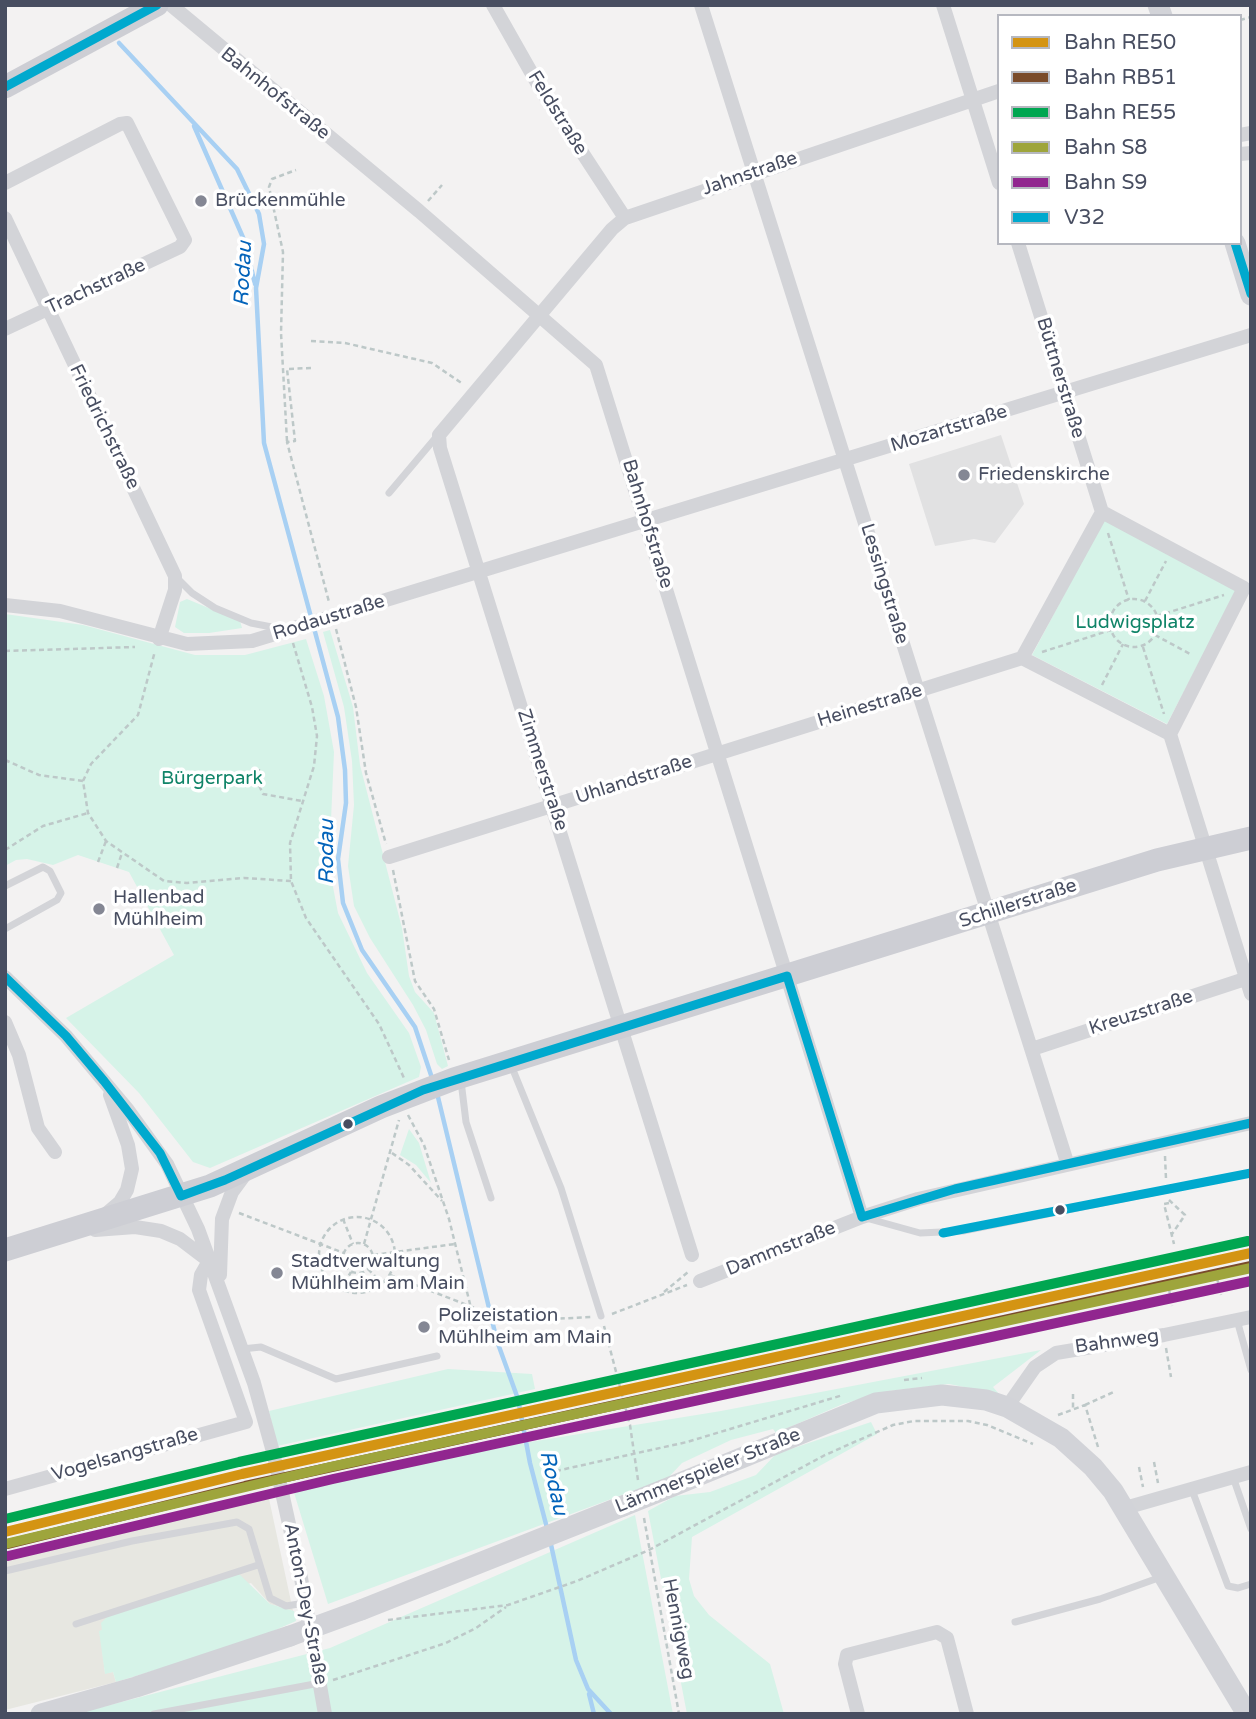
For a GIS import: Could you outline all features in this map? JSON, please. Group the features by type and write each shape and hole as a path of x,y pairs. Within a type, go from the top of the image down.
{"main road":[{"path":"5,87 157,5"},
{"path":"1236,245 1251,295"},
{"name":"Schillerstraße","path":"5,1250 181,1196 250,1168 415,1087 455,1079 1205,847 1251,838"},
{"name":"Lämmerspieler Straße","path":"41,1714 148,1683 290,1636 370,1616 504,1554 876,1404 942,1395 986,1400 1051,1420 1125,1508 1247,1714"}],"street":[{"name":"Bahnhofstraße","path":"171,5 419,211 596,365 862,1217"},
{"name":"Feldstraße","path":"493,5 540,88 625,218"},
{"name":"Lessingstraße","path":"701,5 1067,1162"},
{"path":"943,5 997,177"},
{"name":"Jahnstraße","path":"539,315 625,218 997,92"},
{"name":"Trachstraße","path":"5,183 120,124 127,124 179,225 184,242 180,247 5,329"},
{"name":"Friedrichstraße","path":"5,218 176,576"},
{"name":"Büttnerstraße","path":"1019,245 1102,512"},
{"path":"439,435 539,315"},
{"name":"Mozartstraße","path":"646,521 1251,335"},
{"name":"Zimmerstraße","path":"439,435 440,448 554,805 692,1255"},
{"path":"1170,734 1022,658 1102,512 1172,551 1247,587 1170,734 1251,994"},
{"name":"Rodaustraße","path":"5,605 60,611 157,642 220,645 252,641 646,521"},
{"path":"157,642 175,590 176,576"},
{"name":"Heinestraße","path":"718,753 1022,658"},
{"name":"Uhlandstraße","path":"389,857 718,753"},
{"name":"Anton-Dey-Straße","path":"5,977 66,1036 160,1153 198,1229 242,1349 273,1451 325,1714"},
{"name":"Kreuzstraße","path":"1032,1049 1248,978"},
{"path":"5,1022 19,1055 38,1128 55,1152"},
{"path":"60,1235 109,1212 120,1202 130,1182 132,1169 128,1145 104,1080"},
{"name":"Dammstraße","path":"700,1281 862,1217 955,1189 1251,1123"},
{"name":"Anton-Dey-Straße","path":"222,1294 219,1261 222,1219 232,1192 250,1168"},
{"path":"60,1235 110,1228 149,1228 180,1239 209,1261"},
{"name":"Vogelsangstraße","path":"5,1489 247,1426 199,1290 201,1275 209,1261"},
{"name":"Bahnweg","path":"1007,1407 1035,1367 1056,1353 1244,1319"},
{"path":"1125,1508 1251,1472"},
{"path":"859,1714 845,1664 848,1655 937,1632 947,1638 967,1714"}],"lane":[{"path":"389,492 439,435"},
{"path":"176,576 192,593 215,608 251,623 289,630"},
{"path":"5,886 40,867 46,867 61,893 57,900 5,929"},
{"path":"509,1061 561,1188 601,1316"},
{"path":"455,1079 491,1199"},
{"name":"Dammstraße","path":"862,1217 920,1233 963,1231 1251,1173"},
{"path":"1244,1319 1251,1370"},
{"path":"242,1349 261,1347 336,1379 437,1356"},
{"path":"1233,1477 1251,1529"},
{"path":"1192,1489 1228,1586 1238,1588 1251,1584"},
{"path":"5,1571 132,1541 232,1522 249,1529 267,1593 274,1602 286,1606 305,1603"},
{"path":"76,1624 258,1565"},
{"path":"1015,1622 1100,1599 1165,1576"},
{"path":"154,1714 320,1683"}],"path":[{"path":"296,170 272,179 268,187 283,252 281,333 287,442 332,617"},
{"path":"419,211 442,185"},
{"path":"311,341 345,343 432,363 474,392"},
{"path":"287,442 295,441 287,369 311,368"},
{"path":"1102,512 1129,600"},
{"path":"1144,601 1172,551"},
{"path":"1157,616 1247,587"},
{"path":"1129,600 1144,601 1157,616 1155,635 1143,645 1123,644 1111,630 1112,614 1121,603 1129,600"},
{"path":"289,630 312,707 317,736 314,766 290,843 291,881 306,918 379,1024 415,1087"},
{"path":"1022,658 1111,630"},
{"path":"1155,635 1207,663"},
{"path":"157,642 138,715 91,764 83,781 88,813 106,841 164,881 187,883 244,877 291,881"},
{"path":"1096,696 1123,644"},
{"path":"1143,645 1170,734"},
{"path":"5,650 143,646"},
{"path":"5,760 39,775 83,781"},
{"path":"259,769 258,783 263,794 302,800"},
{"path":"5,850 43,827 88,813"},
{"path":"98,862 106,841"},
{"path":"117,868 122,853"},
{"path":"364,1244 400,1117 405,1108 424,1145 444,1204 471,1308"},
{"path":"390,1152 418,1173 444,1204"},
{"path":"1166,1159 1167,1170"},
{"path":"1172,1234 1185,1214 1169,1203 1164,1204 1174,1244"},
{"path":"244,1216 344,1253"},
{"path":"363,1217 372,1220 388,1232 395,1252 390,1275 383,1284 358,1294 340,1290 323,1274 318,1259 320,1244 328,1229 343,1219 363,1217"},
{"path":"343,1219 353,1244"},
{"path":"352,1272 345,1265 344,1253 353,1244 364,1244"},
{"path":"364,1244 373,1255"},
{"path":"373,1255 455,1244"},
{"path":"368,1269 373,1255"},
{"path":"659,1295 689,1272 692,1255"},
{"path":"340,1290 352,1272 368,1269"},
{"path":"368,1269 383,1284"},
{"path":"390,1275 508,1321 601,1316 625,1311 659,1295 700,1281"},
{"path":"1217,1279 1221,1295"},
{"path":"1191,1293 1219,1287"},
{"path":"1168,1289 1172,1306"},
{"path":"1170,1298 1177,1296"},
{"path":"556,1471 634,1455 630,1425 601,1316"},
{"path":"1165,1341 1171,1377"},
{"path":"370,1616 508,1605 577,1581 649,1550 825,1455 893,1425 914,1421 968,1420 987,1425 1032,1446 1051,1420 1116,1391"},
{"path":"1073,1394 1073,1410"},
{"path":"1085,1405 1098,1447"},
{"path":"1154,1462 1161,1497"},
{"path":"1139,1466 1146,1502"},
{"name":"Hennigweg","path":"649,1550 679,1714"},
{"path":"320,1683 446,1643 476,1628 508,1605"}],"shaded area":[{"path":"1001,435 1024,504 995,543 974,539 935,546 909,464"},
{"path":"268,1494 293,1611 270,1604 251,1583 100,1631 105,1673 113,1672 116,1682 5,1710 5,1553"}],"green space":[{"name":"Ludwigsplatz","path":"1104,520 1236,591 1167,724 1032,655"},
{"path":"187,599 240,621 242,628 209,633 184,633 175,627 180,602"},
{"name":"Bürgerpark","path":"5,614 83,625 195,655 245,655 306,639 324,696 334,752 329,866 338,913 367,973 409,1033 421,1067 419,1077 210,1168 193,1162 139,1093 66,1018 174,955 129,872 78,855 53,865 27,859 16,860 5,866"},
{"path":"330,630 353,707 360,765 402,928 409,976 415,992 434,1013 448,1066 442,1069 437,1064 426,1030 413,1005 370,938 354,906 348,866 354,805 352,761 344,707 323,632"},
{"path":"409,1129 419,1143 431,1183 416,1165 400,1155"},
{"path":"1041,1350 993,1387 999,1394 949,1384 889,1391 843,1404 776,1433 773,1429 731,1440 682,1463 668,1478 328,1604 292,1486 530,1442 721,1411"},
{"path":"448,1369 532,1374 535,1389 277,1446 269,1411"},
{"path":"871,1422 877,1434 692,1537 689,1579 694,1596 709,1615 770,1664 784,1714 687,1714 648,1511 675,1496 710,1492 756,1475 776,1454"},
{"path":"635,1515 673,1714 75,1714 330,1648"},
{"path":"238,1573 270,1604 294,1611 296,1621 248,1642 116,1682 113,1672 105,1674 99,1631 102,1630 101,1623 109,1615"}],"waterway":[{"name":"Rodau","path":"119,43 237,169 259,214 264,244 256,288 264,443 338,717 346,803 338,859 343,903 362,950 415,1027 433,1081"},
{"path":"194,126 245,242 255,284"},
{"name":"Rodau","path":"437,1093 497,1341 518,1399 530,1463 547,1528"},
{"name":"Rodau","path":"550,1540 576,1660 588,1689 611,1714"},
{"path":"589,1694 594,1714"}],"rail line":[{"name":"RE55","path":"5,1519 239,1462 1248,1241"},
{"name":"RE50","path":"5,1532 242,1474 1251,1253"},
{"name":"RB51","path":"8,1544 245,1486 1251,1266"},
{"name":"S8","path":"5,1544 330,1467 1251,1268"},
{"name":"S9","path":"8,1556 333,1479 1251,1281"}],"transit line":[{"name":"V32","path":"5,87 157,5"},
{"name":"V32","path":"1236,245 1251,294"},
{"name":"V32","path":"5,977 66,1036 104,1081 160,1153 181,1196 225,1180 423,1090 787,976 862,1217"},
{"name":"V32","path":"862,1217 955,1189 1251,1123"},
{"name":"V32","path":"943,1233 1251,1173"}],"place":[{"name":"Brückenmühle","path":"201,201"},
{"name":"Friedenskirche","path":"964,475"},
{"name":"Hallenbad Mühlheim","path":"99,909"},
{"name":"Stadtverwaltung Mühlheim am Main","path":"277,1273"},
{"name":"Polizeistation Mühlheim am Main","path":"424,1327"}]}
